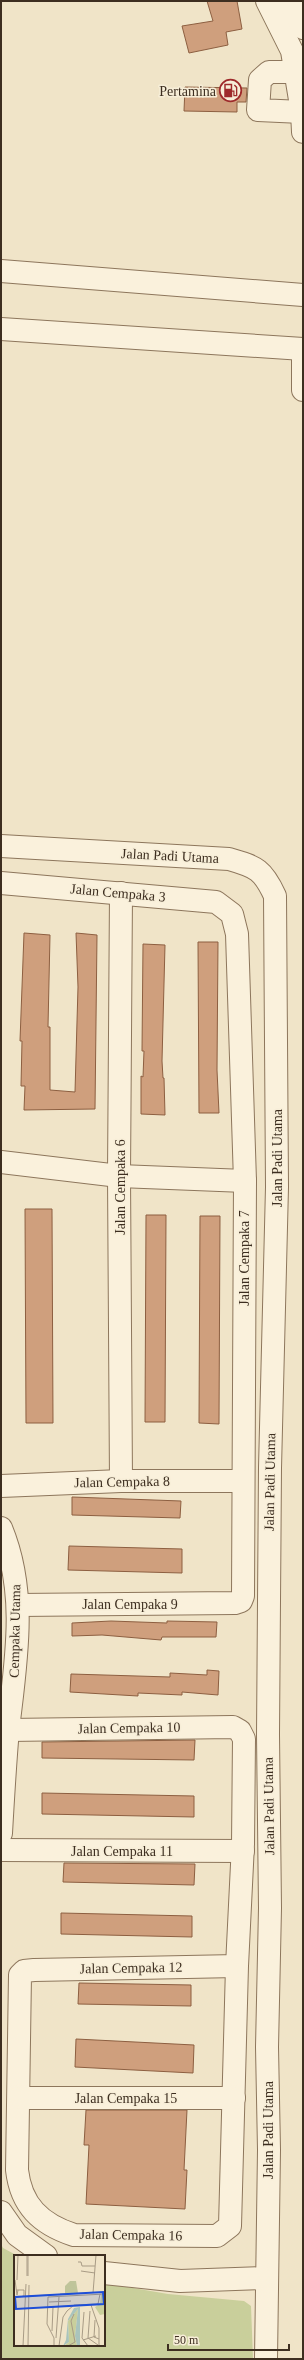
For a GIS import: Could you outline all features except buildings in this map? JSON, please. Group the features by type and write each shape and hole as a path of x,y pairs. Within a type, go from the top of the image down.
{"street":[{"path":"267,1 290,46 296,72 303,122 258,110 260,80 269,72 296,72"},
{"path":"289,1 303,28"},
{"path":"299,1 303,9"},
{"path":"1,271 303,294"},
{"path":"1,329 303,349 303,390"},
{"name":"Jalan Padi Utama","path":"1,846 229,859 252,866 266,877 275,896 277,1187 270,1468 268,1735 270,1908 267,2047 268,2229 266,2278 266,2359"},
{"name":"Jalan Cempaka 3","path":"1,883 216,902 232,914"},
{"name":"Jalan Cempaka 6","path":"121,893 119,1176 121,1481"},
{"name":"Jalan Cempaka 7","path":"232,914 236,934 245,1181 243,1596 241,1601"},
{"path":"1,1162 119,1176 245,1181"},
{"name":"Jalan Cempaka 8","path":"1,1486 121,1481 243,1481"},
{"name":"Cempaka Utama","path":"1,1528 14,1566 18,1605 17,1666 8,1730 1,1833"},
{"name":"Jalan Cempaka 9","path":"18,1605 235,1603 241,1601"},
{"name":"Jalan Cempaka 10","path":"8,1730 233,1727 240,1731 244,1739 243,1851"},
{"name":"Jalan Cempaka 11","path":"1,1850 243,1851"},
{"path":"234,2098 237,1966 243,1851"},
{"name":"Jalan Cempaka 12","path":"24,1971 237,1966"},
{"name":"Jalan Cempaka 16","path":"24,1971 20,1974 19,1982 17,2170 19,2188 28,2204 42,2220 55,2229 74,2235 217,2236 230,2226 234,2098"},
{"name":"Jalan Cempaka 15","path":"18,2098 234,2098"},
{"path":"1,2212 17,2235 45,2255"},
{"path":"105,2273 180,2281 266,2278"}],"green space":[{"path":"1,2244 3,2248 16,2255 14,2255 14,2346 105,2346 105,2283 168,2294 244,2301 251,2306 253,2359 1,2359"}],"place":[{"name":"Pertamina","path":"231,91"}]}
